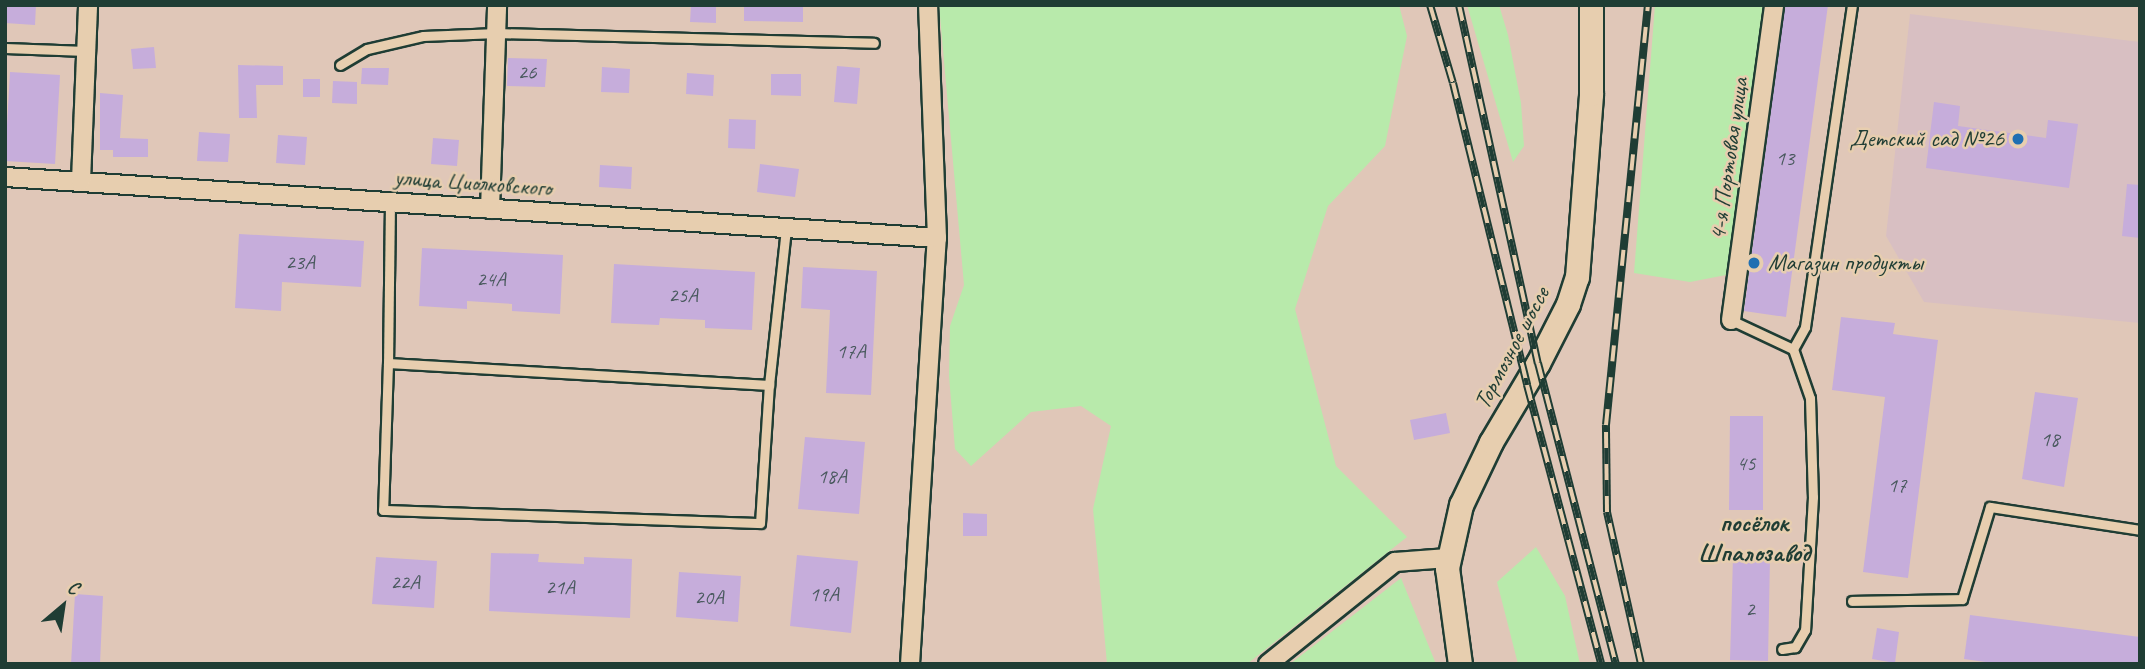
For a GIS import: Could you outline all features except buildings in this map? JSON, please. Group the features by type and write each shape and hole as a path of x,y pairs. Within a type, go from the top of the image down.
{"street":[{"path":"81,181 88,5"},
{"path":"490,209 497,5"},
{"path":"910,664 937,238 928,5"},
{"name":"Тормозное шоссе","path":"1460,664 1447,568 1461,505 1491,442 1538,363 1568,304 1577,277 1591,94 1591,5"},
{"name":"4-я Портовая улица","path":"1731,320 1774,5"},
{"name":"улица Циолковского","path":"5,177 937,238"},
{"path":"1268,664 1395,562 1448,558"}],"lane":[{"path":"1793,349 1805,327 1852,5"},
{"path":"340,65 367,49 422,36 497,33 874,43"},
{"path":"5,48 86,51"},
{"path":"390,202 383,510 760,523 769,385 786,228"},
{"path":"1731,320 1793,349 1810,398 1813,497 1805,630 1795,647 1782,649"},
{"path":"388,363 769,385"},
{"path":"1852,601 1962,599 1990,508 2140,530"}],"shaded area":[{"name":"Детский сад №26","path":"1910,14 2140,42 2140,323 1924,302 1886,236"}],"green space":[{"path":"939,5 1399,5 1407,36 1385,146 1328,206 1295,309 1336,466 1407,537 1247,664 1107,664 1093,509 1111,426 1081,406 1031,412 971,466 955,449 949,376 950,326 964,285"},
{"path":"1467,5 1499,5 1508,35 1521,103 1524,146 1513,162"},
{"path":"1655,5 1767,5 1726,275 1690,282 1634,273"},
{"path":"1536,547 1565,596 1580,664 1518,664 1497,582"},
{"path":"1401,578 1436,664 1290,664"}],"railway":[{"path":"1430,5 1453,83 1527,385 1601,664"},
{"path":"1459,5 1538,363 1616,664"},
{"path":"1641,664 1607,512 1606,425 1648,5"}],"place":[{"name":"Детский сад №26","path":"2018,139"},
{"name":"Магазин продукты","path":"1754,263"}],"district":[{"name":"посёлок Шпалозавод","path":"1754,538"}]}
